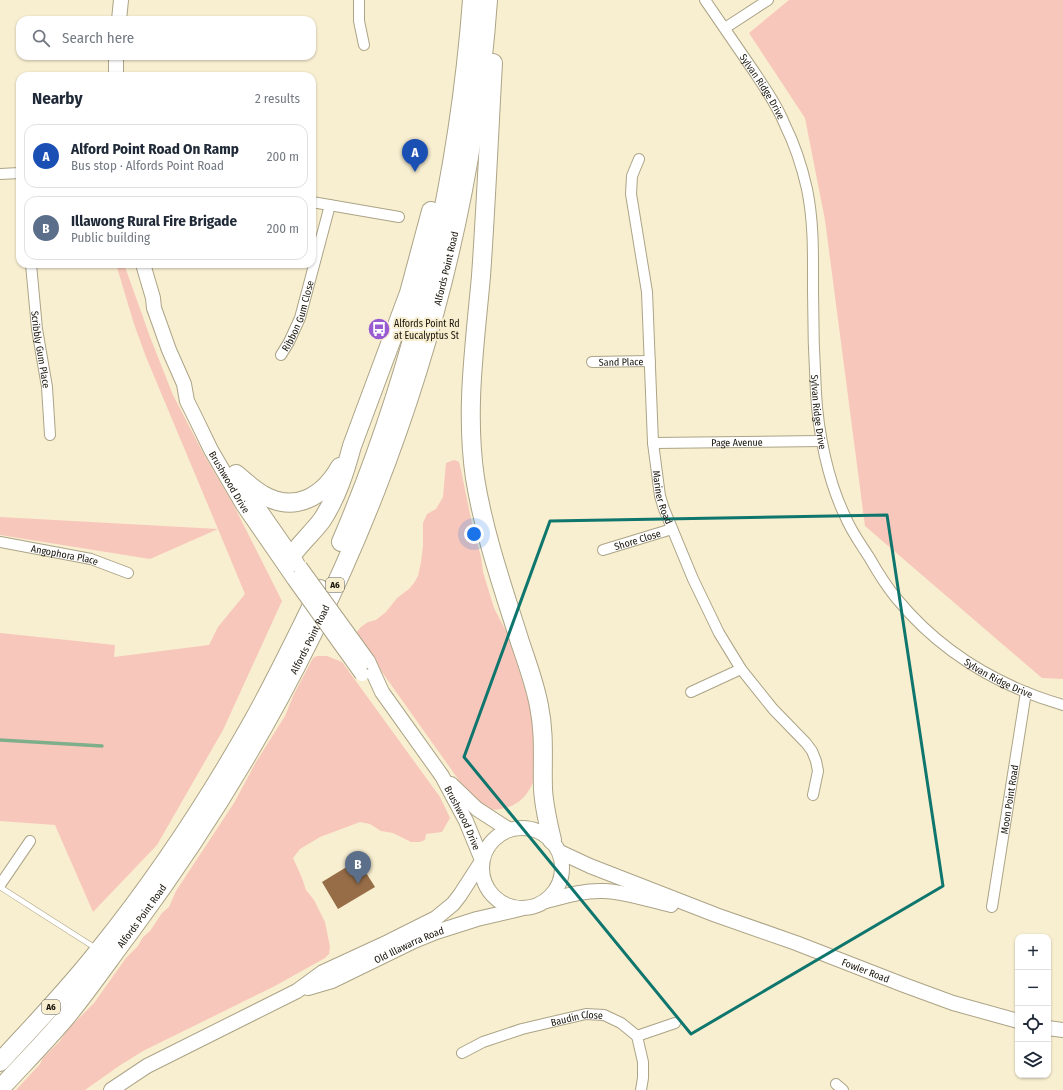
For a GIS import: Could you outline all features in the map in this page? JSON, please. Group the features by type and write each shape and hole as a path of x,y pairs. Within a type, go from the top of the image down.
{"highway":[{"path":"294,568 332,502 345,471 352,446 409,293 426,232 440,172 456,80 464,0"},
{"name":"Alfords Point Road","path":"0,1062 54,1004 100,951 189,826 252,722 274,682 330,569 360,496 385,427 422,306 435,250 457,136 466,71 472,0"},
{"name":"Alfords Point Road","path":"0,1089 66,1016 146,910 196,839 264,727 294,672 339,579 374,496 404,412 430,329 443,280 461,202 472,138 481,72 488,0"},
{"path":"497,0 482,259 472,368 471,431 475,476 483,520 497,570 535,688 539,707 543,738 543,790 546,813 556,846"},
{"path":"236,474 262,495 286,502 302,501 317,495 330,482 352,446"}],"street":[{"path":"119,16 121,0"},
{"path":"359,0 359,21 364,45"},
{"name":"Sylvan Ridge Drive","path":"705,0 725,28 780,114 798,158 807,190 811,211 813,246 813,324 816,395 821,441 832,481 844,515 854,534 896,599 933,635 964,659 987,674 1026,692 1063,705"},
{"path":"725,28 768,0"},
{"path":"116,60 116,72"},
{"name":"Mariner Road","path":"639,159 632,176 631,194 647,292 653,443 660,496 672,529 711,618 741,669 773,709 812,751 818,771 813,794"},
{"path":"0,174 16,173"},
{"path":"316,203 399,217"},
{"name":"Ribbon Gum Close","path":"316,258 330,205"},
{"name":"Scribbly Gum Place","path":"31,268 36,329 47,387 50,435"},
{"name":"Brushwood Drive","path":"138,268 148,300 154,308 184,384 187,401 217,461 247,511 294,568 442,776 466,821 482,860"},
{"name":"Brushwood Drive","path":"144,268 153,298 154,308"},
{"name":"Ribbon Gum Close","path":"280,355 289,342 300,318 313,268"},
{"name":"Sand Place","path":"592,362 650,360"},
{"name":"Brushwood Drive","path":"184,384 194,398 215,441 294,568"},
{"name":"Page Avenue","path":"653,443 821,441"},
{"name":"Shore Close","path":"603,550 672,529"},
{"name":"Angophora Place","path":"0,542 91,559 128,573"},
{"path":"691,692 741,669"},
{"name":"Moon Point Road","path":"992,907 1026,692"},
{"name":"Brushwood Drive","path":"442,776 477,809 508,829"},
{"path":"520,827 532,828 543,832 556,846 563,865 562,879 556,891 546,901 536,906 514,908 504,904 489,891 484,882 482,860 487,847 496,836 508,829 520,827"},
{"path":"0,886 30,841"},
{"name":"Fowler Road","path":"556,846 590,866 716,915 796,943 953,1003 1015,1020"},
{"name":"Old Illawarra Road","path":"297,991 323,972 436,918 453,904 482,860"},
{"name":"Fowler Road","path":"546,901 574,893 604,891 624,894 716,915"},
{"name":"Old Illawarra Road","path":"111,1090 147,1066 297,991 332,980 436,932 477,918 524,908"},
{"name":"Baudin Close","path":"462,1052 500,1036 586,1014 604,1015 621,1023 637,1036"},
{"path":"641,1090 644,1062 637,1036 675,1023"},
{"path":"1051,1028 1063,1030"}],"lane":[{"path":"0,886 100,951"}],"highlighted area":[{"path":"887,515 943,886 691,1034 464,757 550,521"}],"shaded area":[{"path":"789,0 1063,0 1063,679 1042,678 865,526 825,220 805,118 749,33"},
{"path":"117,268 125,268 173,395 203,453 233,504 282,601 223,730 157,845 93,912 55,825 0,821 0,633 115,645 114,657 209,645 218,627 245,594 146,357 134,324"},
{"path":"454,460 459,462 472,524 481,557 483,572 494,608 507,633 534,717 536,774 533,783 529,791 519,802 497,810 487,810 463,786 355,634 368,622 376,620 386,612 397,598 409,589 418,576 423,546 423,523 427,514 436,509 443,497 446,463"},
{"path":"0,517 218,529 150,559 0,535"},
{"path":"317,656 327,656 342,662 440,797 450,818 442,832 426,834 425,840 420,842 411,842 393,833 381,831 370,824 360,822 320,837 300,849 293,858 306,890 314,900 325,922 330,947 329,954 325,958 275,986 143,1051 85,1090 16,1090 40,1064 43,1058 60,1041 67,1030 94,1003 126,958 138,946 143,937 150,931 162,913 169,907 176,891 234,803 256,762 285,716 294,694 313,658"}],"building":[{"path":"358,860 375,887 338,909 322,882"}],"waterway":[{"path":"0,740 102,746"}],"place":[{"name":"Alford Point Road On Ramp","path":"415,172"},
{"name":"Alfords Point Rd at Eucalyptus St","path":"379,329"},
{"name":"Illawong Rural Fire Brigade","path":"358,884"}]}
